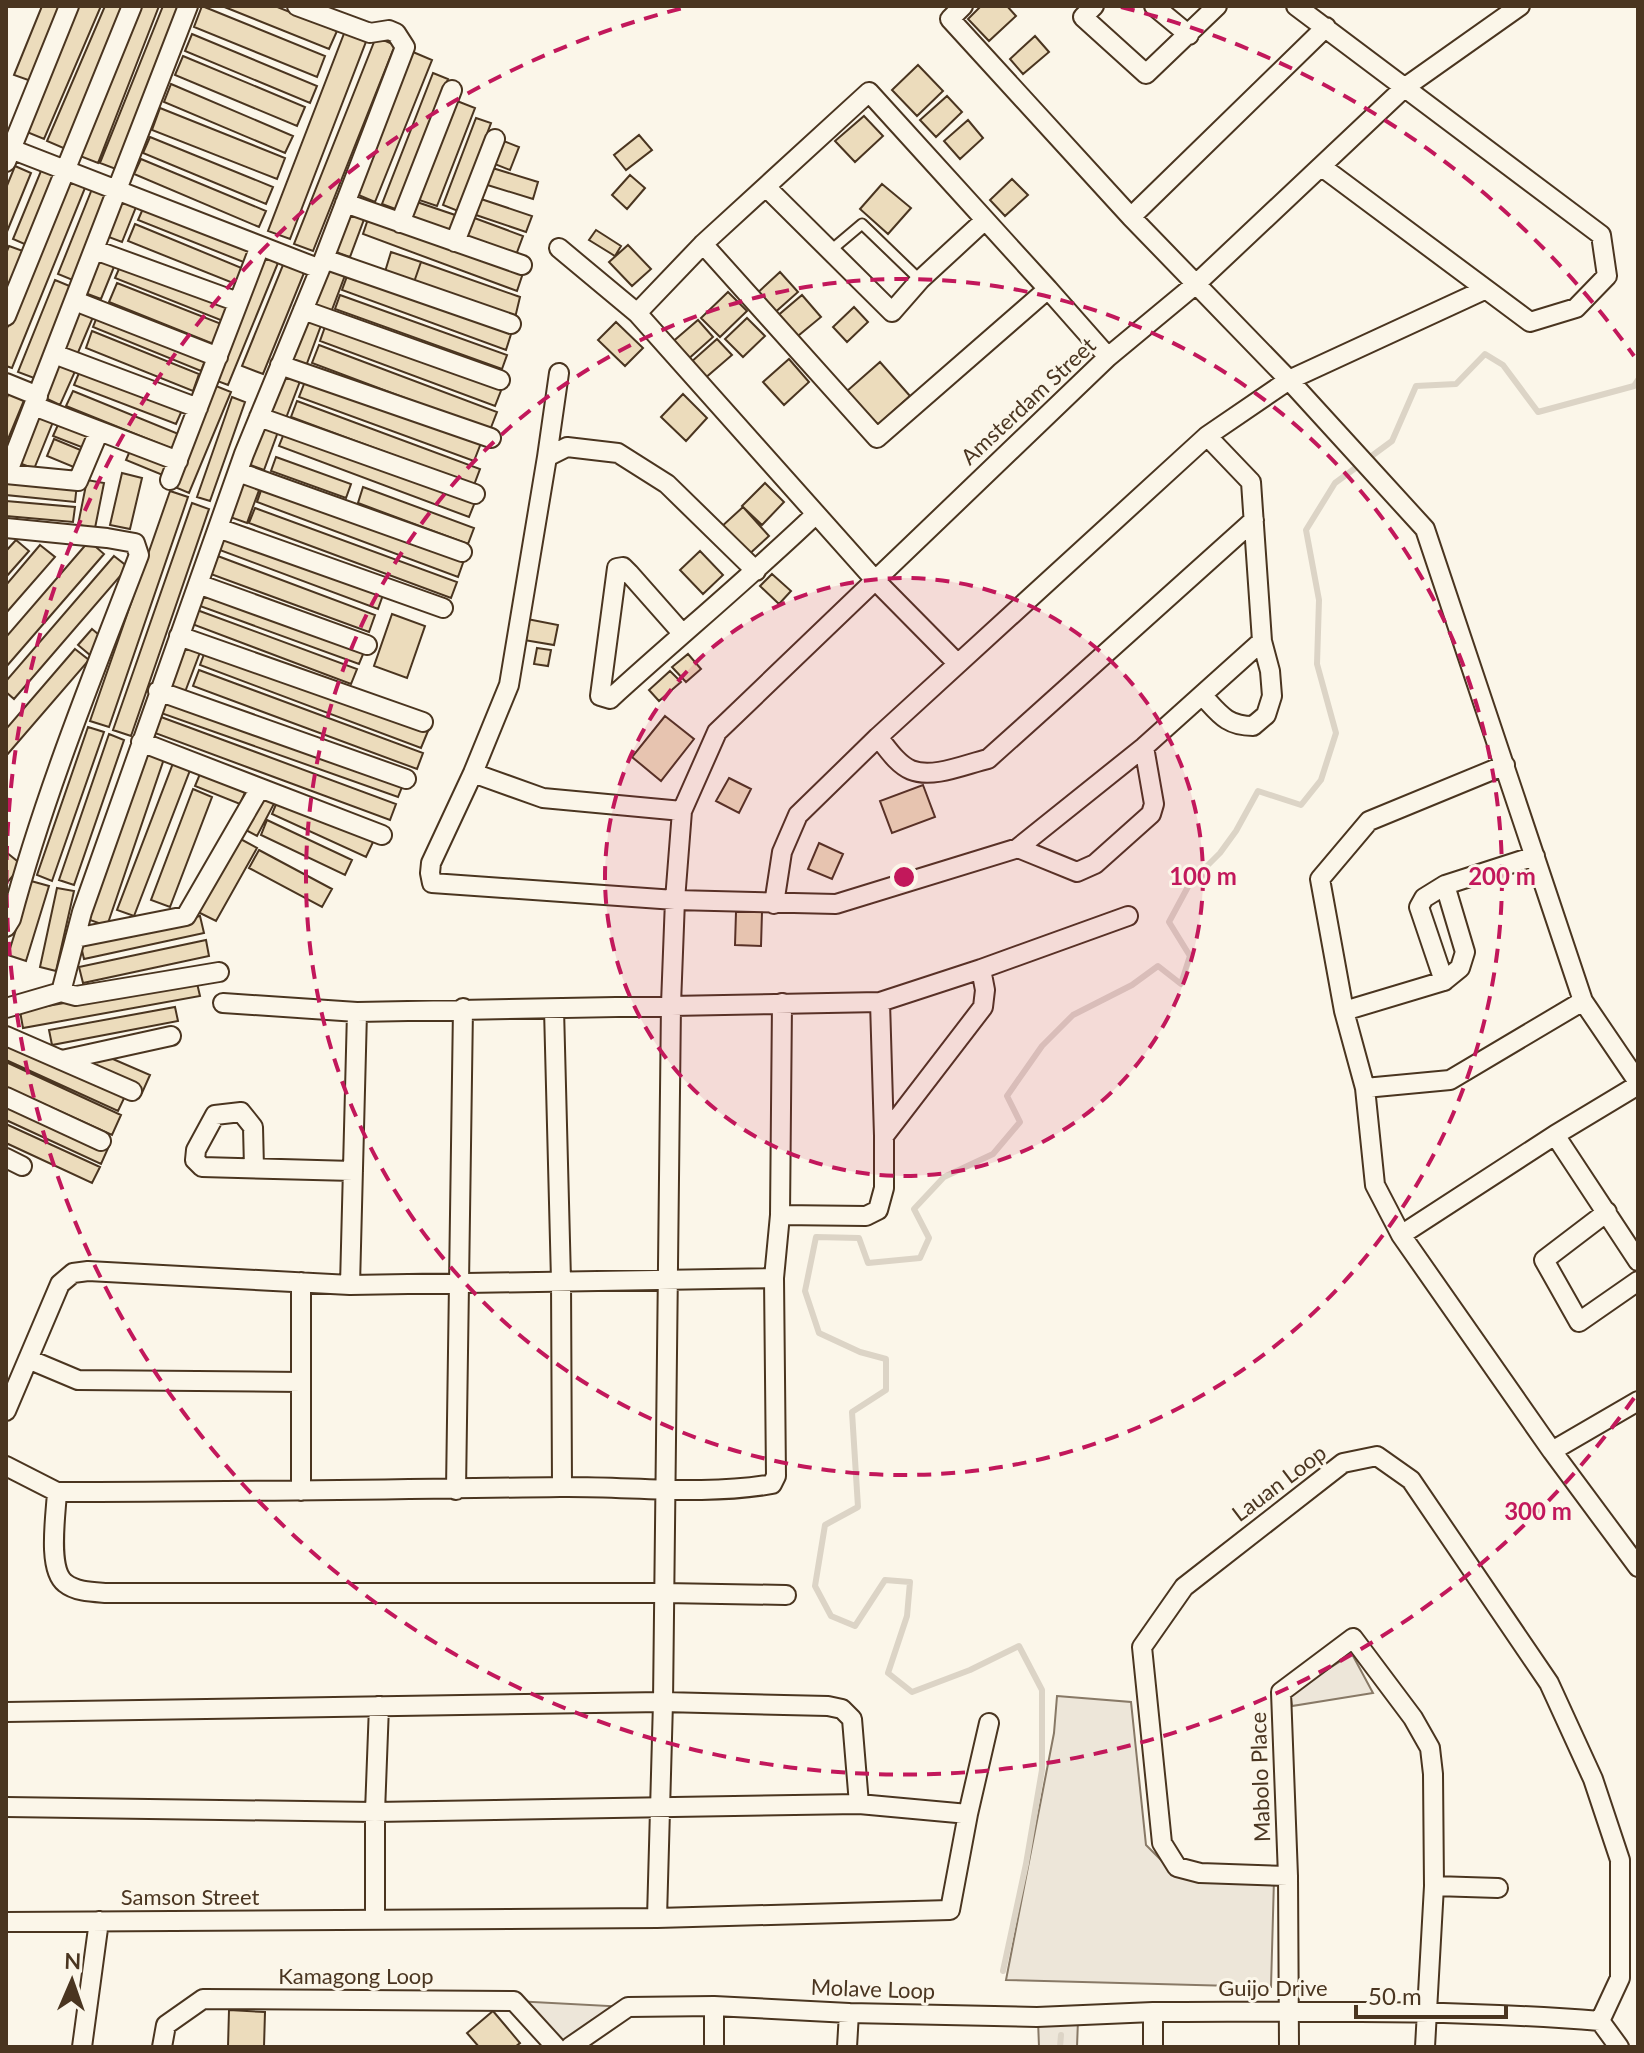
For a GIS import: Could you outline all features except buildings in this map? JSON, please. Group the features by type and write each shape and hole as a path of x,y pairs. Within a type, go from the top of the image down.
{"street":[{"path":"69,6 9,156 66,170 260,246 511,324"},
{"path":"6,316 132,6"},
{"path":"99,431 78,481 6,474 119,191 188,6"},
{"path":"61,992 75,938 158,691 259,417 322,264 405,47 396,33 389,30 370,33 297,6"},
{"path":"963,6 950,19 1131,217 1289,380 1425,529 1583,1001 1638,1084 1401,1235"},
{"path":"1094,6 1083,17 1146,74 1217,6"},
{"path":"1154,6 1189,35"},
{"path":"1296,6 1601,235 1607,276 1576,308 1530,322 1322,167"},
{"name":"Amsterdam Street","path":"657,1918 675,900 682,811 717,732 1108,357 1196,284 1404,88 1520,6"},
{"path":"1131,217 1326,27"},
{"path":"400,223 452,90"},
{"path":"637,313 703,244 869,92 1108,357"},
{"path":"455,242 495,139"},
{"path":"766,187 892,312 920,280 985,220"},
{"path":"345,203 522,265"},
{"path":"703,244 877,438 1048,289"},
{"path":"170,480 260,246"},
{"path":"559,248 637,313 875,580 957,663"},
{"path":"95,250 238,302"},
{"path":"774,904 782,852 798,815 957,663 1207,436 1289,380 1484,290"},
{"path":"75,301 218,357"},
{"path":"303,310 500,380"},
{"path":"54,354 198,408"},
{"path":"280,365 491,438"},
{"path":"559,373 509,685 431,863 432,883 675,900 836,904 1018,848 1144,747 1262,641"},
{"path":"6,383 99,431 178,461"},
{"path":"259,417 475,494"},
{"path":"1202,695 1226,721 1239,726 1253,726 1266,715 1272,696 1270,671 1262,641 1251,482 1207,436"},
{"path":"547,457 567,447 618,453 667,484 756,571"},
{"path":"238,472 462,552"},
{"path":"682,633 623,567 617,568 600,696 610,699 816,514"},
{"path":"878,737 911,770 937,772 988,759 1254,520"},
{"path":"6,528 135,543 139,555 84,698 6,927"},
{"path":"218,528 443,608"},
{"path":"198,584 367,645"},
{"path":"179,636 423,722"},
{"path":"158,691 406,779"},
{"path":"141,742 382,835"},
{"path":"1018,848 1077,872 1095,864 1151,814 1154,804 1144,747"},
{"path":"1505,765 1369,821 1320,879 1344,1011 1365,1088 1375,1185 1401,1235 1552,1451 1638,1567"},
{"path":"473,773 543,798 682,811"},
{"path":"75,938 186,916 260,788"},
{"path":"1444,981 1419,907 1424,898 1445,885 1535,856"},
{"path":"1344,1011 1444,981 1460,968 1465,952 1445,885"},
{"path":"223,1003 357,1012 880,1002 1128,916"},
{"path":"884,1136 983,1007 985,990 981,969"},
{"path":"6,1008 61,992 76,996 219,972"},
{"path":"1365,1088 1450,1080 1583,1001"},
{"path":"780,1215 866,1216 878,1210 884,1188 880,1002"},
{"path":"6,1466 57,1492 562,1487 666,1490 772,1484 776,1476 774,1278 780,1215 782,1003"},
{"path":"456,1490 463,1008"},
{"path":"554,1009 561,1280 562,1487"},
{"path":"350,1285 357,1012"},
{"path":"6,1036 132,1091"},
{"path":"62,1060 171,1036"},
{"path":"6,1097 101,1141"},
{"path":"1555,1135 1638,1261"},
{"path":"254,1168 353,1171"},
{"path":"1607,1212 1544,1260 1579,1322 1638,1281"},
{"path":"6,1411 60,1284 73,1273 88,1271 350,1285 774,1278"},
{"path":"301,1282 301,1491"},
{"path":"28,1359 78,1380 301,1382"},
{"path":"1552,1451 1636,1405"},
{"name":"Lauan Loop","path":"1288,1876 1200,1873 1177,1867 1162,1843 1142,1647 1184,1587 1343,1463 1377,1456 1411,1480 1549,1683 1593,1779 1620,1860 1620,1978 1600,2021"},
{"path":"57,1492 54,1554 58,1575 77,1589 107,1593 786,1595"},
{"name":"Mabolo Place","path":"1289,2047 1288,1876 1281,1692 1353,1638 1413,1718 1430,1748 1434,1886 1425,2047"},
{"path":"6,1712 663,1702 828,1706 842,1709 852,1719 859,1804"},
{"path":"375,1920 379,1706"},
{"path":"6,1807 375,1812 859,1804 968,1814 989,1723"},
{"name":"Samson Street","path":"6,1922 657,1918 950,1910 968,1814"},
{"path":"1434,1886 1498,1888"},
{"path":"82,2047 99,1921"},
{"name":"Kamagong Loop","path":"162,2047 166,2025 203,1999 514,2001 556,2047"},
{"path":"714,2006 714,2047"},
{"name":"Molave Loop","path":"570,2047 628,2007 714,2006 849,2013 1049,2017 1153,2012"},
{"path":"1153,2012 1153,2047"},
{"name":"Guijo Drive","path":"1153,2012 1425,2012 1600,2021"},
{"path":"847,2047 849,2013"},
{"path":"1600,2021 1619,2047"}],"lane":[{"path":"830,251 862,224 920,280"}],"shaded area":[{"path":"1352,1654 1373,1693 1292,1706 1290,1693"},
{"path":"1057,1696 1131,1702 1146,1845 1174,1873 1274,1879 1271,1987 1006,1980 1054,1733"},
{"path":"514,2001 628,2007 556,2047"},
{"path":"1038,2020 1078,2020 1077,2047 1039,2047"}],"waterway":[{"path":"1003,1971 1042,1770 1042,1690 1019,1646 970,1670 912,1692 888,1673 907,1616 910,1582 885,1580 855,1626 831,1616 815,1586 825,1525 858,1507 852,1412 886,1390 886,1359 860,1352 819,1333 805,1291 816,1237 859,1238 868,1263 920,1258 929,1238 914,1209 944,1177 993,1154 1020,1122 1007,1096 1042,1046 1073,1015 1132,985 1158,966 1181,984 1190,956 1169,922 1190,883 1220,853 1258,791 1301,805 1321,780 1336,733 1317,664 1319,600 1306,530 1335,483 1392,441 1416,386 1456,384 1485,354 1503,365 1538,412 1634,386 1638,380"},
{"path":"1060,2047 1061,2035"}]}
